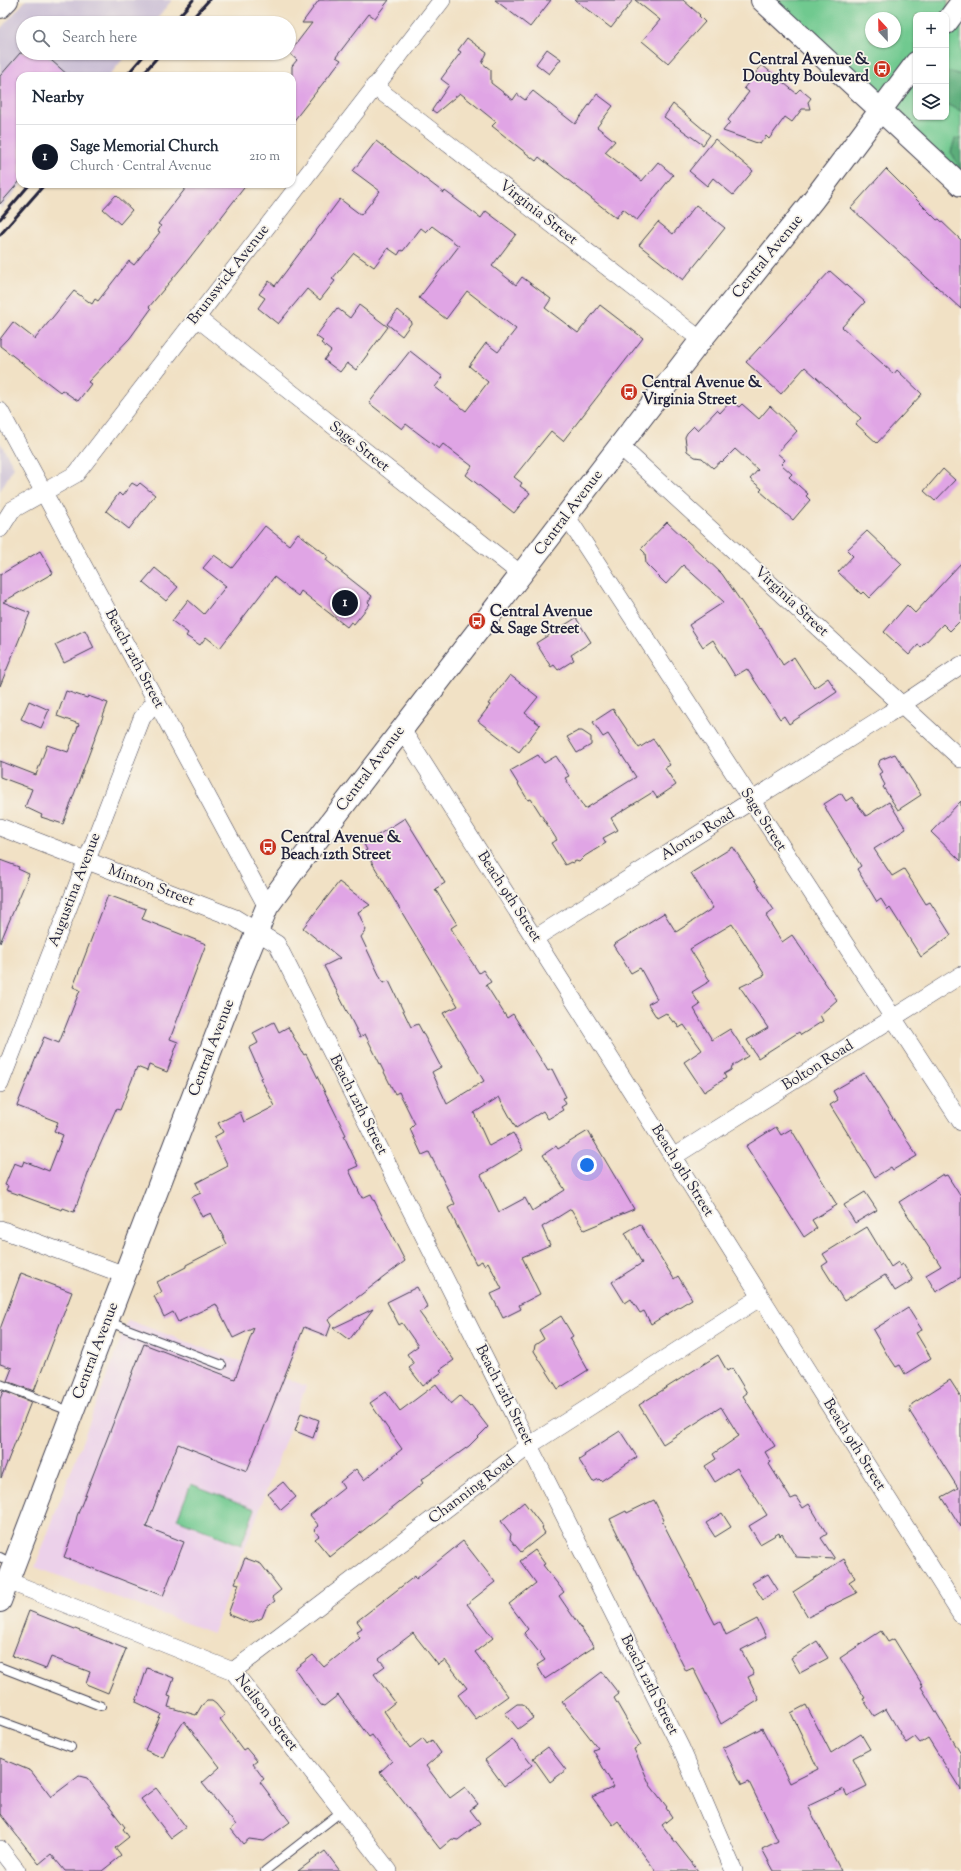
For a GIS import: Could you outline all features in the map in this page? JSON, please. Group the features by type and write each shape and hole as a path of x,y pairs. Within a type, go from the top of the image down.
{"street":[{"path":"0,7 7,0"},
{"name":"Brunswick Avenue","path":"0,529 12,510 76,474 374,86 442,0"},
{"path":"762,0 961,185"},
{"path":"949,19 961,3"},
{"name":"Central Avenue","path":"0,1601 7,1567 73,1412 256,931 267,907 401,728 567,517 701,340 813,200 913,67"},
{"name":"Virginia Street","path":"374,86 701,340"},
{"name":"Sage Street","path":"197,318 522,575"},
{"name":"Beach 12th Street","path":"0,411 267,907"},
{"name":"Virginia Street","path":"620,446 961,758"},
{"name":"Sage Street","path":"567,517 751,802 895,1018 961,1122"},
{"name":"Alonzo Road","path":"535,938 903,705 961,665"},
{"name":"Augustina Avenue","path":"0,1084 142,718 156,700"},
{"name":"Beach 9th Street","path":"401,728 673,1156 961,1615"},
{"name":"Minton Street","path":"0,827 235,918 256,931"},
{"name":"Beach 12th Street","path":"256,931 277,944 681,1748 734,1871"},
{"name":"Bolton Road","path":"673,1156 895,1018 961,975"},
{"path":"0,1229 125,1275"},
{"name":"Channing Road","path":"232,1671 530,1445 761,1297"},
{"name":"Neilson Street","path":"7,1567 232,1671 389,1871"},
{"path":"0,1849 17,1871"}],"lane":[{"path":"108,1321 222,1365"},
{"path":"0,1384 73,1412"},
{"path":"0,1666 100,1706"},
{"path":"0,1722 71,1747"},
{"path":"265,1871 342,1811"}],"shaded area":[{"path":"26,0 172,0 159,16 16,16 16,60 122,60 112,72 16,72 16,188 18,188 0,209 0,29"},
{"path":"0,442 14,467 0,491"},
{"path":"128,1320 306,1386 213,1633 35,1567"}],"green space":[{"path":"768,0 948,0 947,12 913,12 913,63 881,107"},
{"path":"961,14 961,75 949,72 949,24"},
{"path":"913,70 913,120 949,120 949,105 961,111 961,139 955,139 951,152 961,169 961,182 883,110"},
{"path":"949,72 961,75 961,111 949,105"},
{"path":"955,139 961,139 961,169 951,152"},
{"path":"191,1484 255,1509 241,1545 177,1519"}],"building":[{"path":"319,0 389,0 375,18 369,14 336,57 341,60 296,118 296,72 292,72 292,66 297,60 296,44 312,23 302,23"},
{"path":"495,0 551,0 530,27"},
{"path":"575,0 633,0 611,28"},
{"path":"635,0 683,0 700,15 699,16 705,22 668,63 642,41 660,20"},
{"path":"467,38 487,53 482,63 491,70 491,83 513,100 517,94 525,100 533,91 575,124 597,94 613,106 597,127 615,141 605,152 642,181 658,162 673,175 637,220 623,209 616,218 539,157 536,161 492,126 496,122 460,93 436,113 432,110 449,85 441,79 461,52 458,50"},
{"path":"547,49 561,59 549,74 536,64"},
{"path":"16,58 16,60 51,60 64,72 16,72 16,186 0,204 0,76"},
{"path":"762,65 796,93 800,89 811,98 808,102 810,109 802,109 792,122 785,117 769,139 766,136 760,144 723,131 730,122 728,120 749,92 744,88"},
{"path":"673,104 710,135 703,145 664,117"},
{"path":"715,139 753,171 733,195 713,178 707,186 689,171"},
{"path":"376,141 444,193 445,191 481,218 486,211 516,234 492,266 516,285 522,277 551,299 545,308 578,333 600,305 643,338 563,441 551,431 514,477 522,483 520,486 530,493 514,513 466,475 472,466 443,444 439,449 406,424 402,429 369,403 410,351 443,377 435,387 466,411 488,382 469,366 486,343 498,352 516,329 467,291 446,319 419,298 459,246 432,226 426,232 421,228 403,251 401,250 398,255 388,248 374,267 354,253 332,279 335,281 320,300 307,289 278,324 258,308 265,298 259,294 269,281 275,286 340,199 361,215 380,191 353,171"},
{"path":"886,169 937,220 939,219 961,240 961,309 851,208"},
{"path":"186,188 244,188 149,307 151,309 130,338 88,382 91,384 78,401 62,390 60,392 0,346 0,339 13,322 35,339 74,291 92,304 95,299 98,301 129,261 134,265 160,232 158,231 161,226 158,224"},
{"path":"116,195 132,210 120,224 103,209"},
{"path":"696,205 725,228 683,280 639,245 658,222 673,234"},
{"path":"830,271 865,302 842,327 894,374 897,370 922,394 877,443 856,424 861,418 805,367 781,394 746,362"},
{"path":"359,305 388,327 356,370 347,363 340,372 324,360 331,351 321,343 323,341 316,336 337,308 350,318"},
{"path":"398,310 412,322 402,336 387,324"},
{"path":"731,401 739,407 742,404 759,419 770,406 797,431 777,453 785,460 781,464 792,474 789,477 808,494 806,496 810,500 793,520 760,491 762,489 750,479 758,470 735,449 722,462 721,461 713,468 702,458 695,457 687,451 685,437 687,433 694,426 698,430 717,410 720,413"},
{"path":"943,469 955,480 935,501 924,491"},
{"path":"132,483 137,486 140,483 155,495 129,529 106,511 119,493 122,496"},
{"path":"667,522 722,574 760,629 761,628 783,665 794,657 814,688 828,678 837,692 789,724 784,716 780,719 747,669 735,676 713,640 703,647 689,625 724,602 683,565 666,584 646,564 645,553 641,549"},
{"path":"265,526 289,545 298,533 328,556 326,560 372,596 368,602 370,604 354,624 351,622 347,627 301,591 298,596 274,577 220,648 206,637 200,645 186,636 188,633 172,621 188,600 204,614 226,586 203,568 214,555 232,568"},
{"path":"867,531 902,564 869,598 863,592 861,594 838,572 853,556 847,550"},
{"path":"40,551 53,573 3,602 30,613 0,686 0,575"},
{"path":"961,563 961,620 950,631 943,624 921,647 918,645 909,655 884,632 907,605 915,613"},
{"path":"155,568 178,587 166,601 143,582"},
{"path":"576,618 591,642 571,655 574,660 558,670 554,665 551,667 536,643"},
{"path":"85,630 94,648 64,663 55,645"},
{"path":"510,675 538,697 525,713 540,725 519,752 478,721 490,705 488,704"},
{"path":"66,691 87,698 88,696 108,703 63,824 41,817 42,815 25,807 32,789 0,777 0,761 36,775 47,745 68,752 79,724 57,716"},
{"path":"29,701 49,710 41,728 21,719"},
{"path":"613,709 639,748 653,739 670,765 665,768 676,785 657,798 653,792 611,818 618,830 603,838 606,843 585,856 579,862 571,862 565,865 551,843 557,840 531,799 528,800 510,771 538,755 544,763 556,756 569,776 565,778 585,809 636,777 608,734 603,737 593,722"},
{"path":"578,731 582,731 591,737 591,745 577,753 567,737"},
{"path":"895,754 921,795 898,810 883,787 885,785 879,774 882,772 878,766 880,760"},
{"path":"841,793 846,801 852,797 866,816 889,802 906,829 874,849 892,876 904,869 926,904 930,902 951,935 921,957 890,908 888,910 881,899 877,902 857,869 861,866 828,813 824,804"},
{"path":"961,801 961,861 931,832"},
{"path":"405,818 445,883 435,889 457,924 451,928 458,941 479,973 483,970 491,982 486,985 507,1018 513,1014 548,1071 552,1069 566,1097 563,1098 566,1104 561,1107 563,1110 548,1119 543,1111 516,1128 499,1097 474,1113 489,1146 513,1133 523,1150 481,1175 499,1212 525,1198 532,1211 565,1190 543,1155 556,1146 558,1149 588,1131 634,1209 584,1230 571,1209 542,1227 550,1245 522,1257 540,1294 519,1305 521,1309 503,1318 491,1294 502,1289 488,1262 484,1265 482,1261 476,1264 448,1208 455,1204 429,1152 422,1155 410,1129 415,1124 399,1092 395,1094 365,1034 360,1037 324,966 340,958 303,928 339,882 370,905 358,912 366,930 361,937 383,983 389,981 411,1027 418,1024 441,1067 432,1072 447,1104 484,1081 443,1013 458,1006 365,851 367,850 364,844"},
{"path":"733,847 774,910 766,916 782,942 792,935 837,1000 820,1015 823,1021 801,1035 799,1032 758,1058 747,1040 768,1028 740,987 765,975 732,924 690,949 710,981 692,992 700,1005 694,1009 712,1040 730,1029 748,1056 732,1066 731,1070 724,1074 726,1078 704,1092 684,1062 702,1050 684,1025 679,1028 675,1021 673,1022 666,1013 657,1018 648,1004 657,999 640,968 631,973 613,945 664,913 676,932 713,908 691,873"},
{"path":"0,860 19,867 18,869 29,874 0,943"},
{"path":"108,895 146,909 142,919 206,944 170,1039 178,1042 167,1072 149,1065 147,1071 137,1067 120,1110 116,1109 92,1163 74,1212 63,1208 62,1210 6,1190 8,1186 5,1185 14,1163 22,1166 24,1161 49,1171 63,1135 54,1131 58,1122 17,1106 44,1037 59,1043 80,990 73,987"},
{"path":"274,1022 279,1032 288,1027 304,1055 306,1054 346,1135 344,1136 358,1166 349,1170 362,1198 371,1194 405,1261 328,1320 331,1325 327,1336 304,1327 247,1471 178,1444 146,1527 184,1542 163,1596 64,1557 74,1530 77,1516 144,1344 235,1379 254,1328 233,1338 216,1304 178,1322 173,1312 164,1317 154,1296 162,1292 157,1282 227,1244 211,1213 202,1217 192,1197 201,1193 196,1183 228,1166 214,1137 223,1132 218,1123 240,1112 244,1122 275,1106 260,1078 262,1077 249,1048 258,1043 253,1033"},
{"path":"864,1073 917,1156 893,1170 891,1167 875,1177 830,1105 838,1100 833,1091"},
{"path":"776,1127 781,1135 791,1129 837,1205 812,1220 817,1228 804,1237 746,1146"},
{"path":"943,1174 944,1176 947,1175 961,1197 961,1277 936,1292 926,1275 941,1266 899,1202"},
{"path":"865,1192 877,1210 855,1223 844,1205"},
{"path":"640,1224 674,1279 678,1276 692,1299 651,1324 644,1311 640,1313 631,1299 625,1303 612,1282 642,1263 625,1233"},
{"path":"867,1227 891,1267 898,1262 900,1266 903,1264 913,1280 895,1291 885,1275 844,1301 822,1266 828,1262 823,1254"},
{"path":"21,1273 72,1292 34,1391 7,1381 12,1368 0,1364 0,1329"},
{"path":"417,1287 428,1308 419,1312 454,1360 440,1370 442,1372 423,1386 409,1368 414,1364 407,1354 418,1346 402,1323 399,1325 387,1302"},
{"path":"908,1308 922,1330 916,1333 931,1358 905,1374 900,1365 896,1367 889,1358 873,1330"},
{"path":"373,1309 349,1340 333,1328"},
{"path":"561,1316 573,1336 570,1338 588,1370 558,1389 534,1351 535,1345 544,1339 539,1330"},
{"path":"718,1355 727,1371 732,1368 747,1393 743,1396 775,1446 765,1452 771,1462 769,1464 791,1499 796,1497 803,1508 809,1504 827,1534 821,1538 835,1559 796,1557 782,1534 780,1536 779,1533 760,1544 749,1526 767,1515 737,1468 715,1482 705,1466 716,1459 713,1454 739,1436 721,1407 663,1444 639,1405"},
{"path":"950,1380 961,1397 961,1527 942,1497 958,1488 910,1412 912,1404"},
{"path":"436,1384 451,1404 460,1396 470,1407 471,1405 488,1427 469,1446 421,1480 423,1483 330,1557 315,1539 319,1536 314,1530 319,1526 310,1515 344,1488 340,1482 356,1469 364,1480 402,1449 370,1403 386,1392 400,1411"},
{"path":"3,1391 31,1402 1,1478 0,1399"},
{"path":"301,1413 319,1420 313,1438 295,1431"},
{"path":"620,1431 637,1457 601,1481 599,1479 593,1482 579,1460 585,1456 584,1454"},
{"path":"283,1482 296,1497 281,1510 268,1494"},
{"path":"654,1500 664,1520 662,1521 715,1624 720,1621 726,1635 757,1619 766,1637 741,1650 754,1674 748,1677 759,1700 721,1724 693,1668 686,1671 610,1519 626,1511 627,1513"},
{"path":"524,1502 543,1527 542,1528 545,1533 521,1552 510,1539 511,1534 501,1521"},
{"path":"722,1513 731,1527 715,1537 706,1523"},
{"path":"463,1541 495,1582 467,1604 493,1638 475,1652 508,1696 476,1719 458,1695 467,1688 445,1660 438,1665 413,1633 379,1659 385,1666 374,1674 395,1702 384,1711 410,1748 423,1738 427,1744 432,1740 441,1753 426,1766 450,1798 465,1787 478,1804 470,1810 480,1823 458,1840 452,1839 440,1849 380,1772 392,1761 372,1735 369,1737 338,1695 324,1706 321,1705 295,1669 313,1655 324,1667 360,1638 356,1632 362,1628 357,1621 415,1576 416,1579"},
{"path":"535,1550 545,1564 543,1565 564,1592 559,1596 594,1647 545,1679 537,1665 545,1660 524,1633 528,1629 509,1604 536,1583 520,1561"},
{"path":"245,1558 261,1564 281,1590 272,1597 275,1601 266,1608 262,1618 250,1623 228,1614 239,1584 235,1583"},
{"path":"844,1559 855,1578 849,1582 857,1593 808,1617 793,1592"},
{"path":"768,1574 778,1590 763,1600 752,1583"},
{"path":"29,1611 126,1649 108,1693 86,1684 90,1672 51,1657 46,1669 12,1656"},
{"path":"881,1631 888,1642 894,1639 923,1686 921,1687 961,1754 961,1790 928,1738 920,1743 915,1737 906,1743 886,1709 874,1716 863,1699 865,1698 840,1658"},
{"path":"817,1641 828,1658 800,1673 791,1658"},
{"path":"147,1668 174,1678 168,1696 171,1697 168,1707 196,1715 202,1705 207,1701 212,1701 216,1704 225,1715 220,1719 243,1750 246,1748 257,1761 253,1764 264,1779 260,1782 290,1822 264,1841 249,1839 243,1844 231,1829 236,1825 202,1783 220,1767 184,1721 169,1744 163,1758 145,1750 161,1714 136,1702"},
{"path":"602,1672 619,1694 614,1698 641,1745 634,1749 650,1785 667,1807 666,1808 672,1817 662,1825 698,1871 656,1871 618,1821 613,1825 592,1797 614,1787 593,1750 598,1748 562,1702"},
{"path":"517,1704 523,1704 533,1718 518,1729 505,1713"},
{"path":"806,1705 831,1753 861,1734 870,1749 853,1758 867,1786 847,1796 844,1789 808,1806 841,1871 774,1871 762,1849 778,1841 749,1782 742,1785 723,1748 762,1728 790,1783 818,1769 791,1713"},
{"path":"512,1739 532,1765 504,1786 485,1760"},
{"path":"548,1747 566,1770 550,1782 533,1758"},
{"path":"0,1758 31,1771 51,1797 79,1776 87,1778 125,1827 123,1829 129,1837 115,1848 121,1856 102,1871 65,1871 51,1854 39,1864 0,1814"},
{"path":"156,1788 186,1827 171,1838 141,1799"},
{"path":"325,1851 340,1871 298,1871"}],"railway":[{"path":"179,16 193,0"},
{"path":"194,16 209,0"},
{"path":"129,72 140,60"},
{"path":"144,72 155,60"},
{"path":"0,219 27,188"},
{"path":"0,235 41,188"}],"place":[{"name":"Central Avenue & Doughty Boulevard","path":"882,69"},
{"name":"Central Avenue & Virginia Street","path":"629,392"},
{"name":"Sage Memorial Church","path":"345,603"},
{"name":"Central Avenue & Sage Street","path":"477,621"},
{"name":"Central Avenue & Beach 12th Street","path":"268,847"}]}
